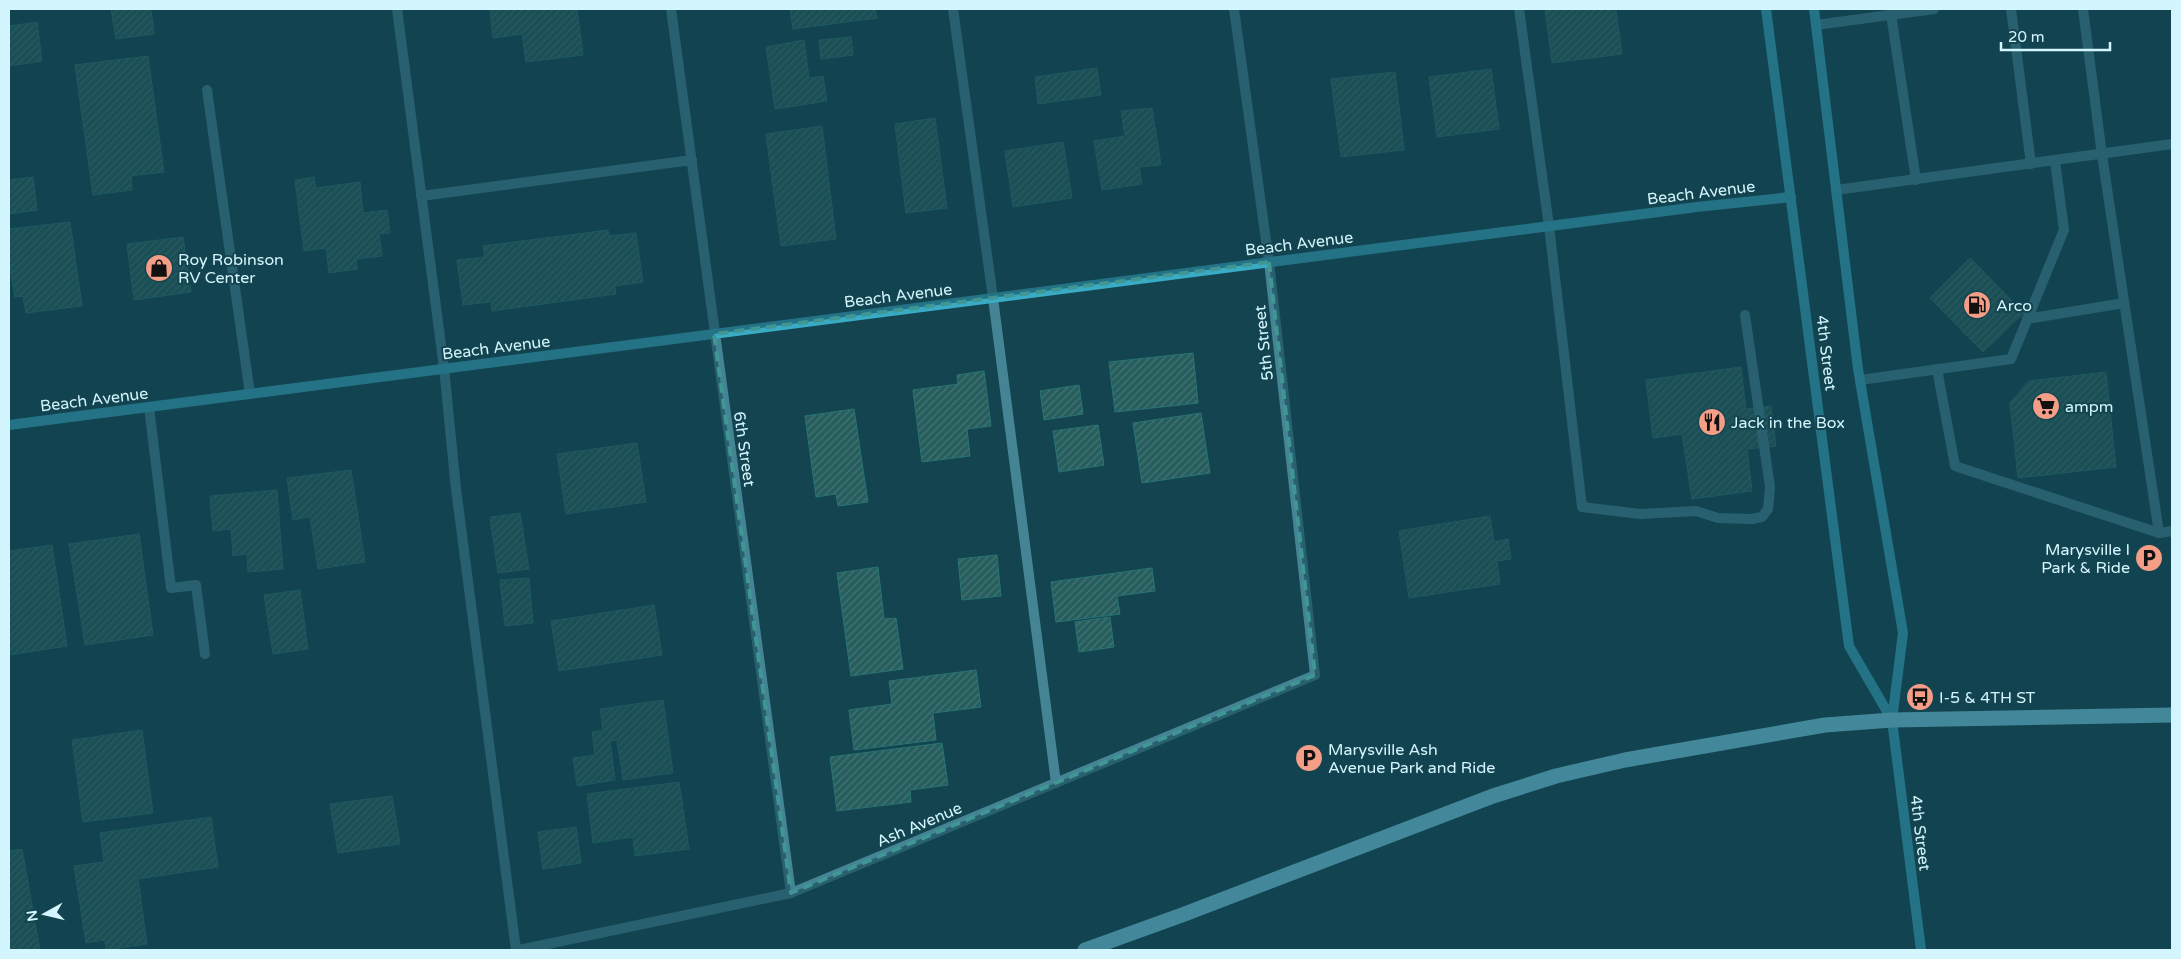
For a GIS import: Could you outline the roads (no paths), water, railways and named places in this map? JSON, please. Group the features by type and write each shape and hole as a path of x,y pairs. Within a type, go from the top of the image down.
{"highway":[{"path":"1084,950 1182,915 1493,796 1556,776 1625,760 1825,725 1892,720 2172,715"}],"street":[{"path":"397,9 444,368 456,489 518,950"},
{"name":"6th Street","path":"672,9 714,334 791,893"},
{"path":"953,9 993,298 1056,783"},
{"name":"5th Street","path":"1234,9 1269,262 1315,675"},
{"path":"1519,9 1549,226 1582,507 1640,514 1696,511 1718,518 1762,517 1768,509 1770,487 1746,315"},
{"name":"4th Street","path":"1766,9 1790,197 1807,309 1849,646 1892,720"},
{"name":"4th Street","path":"1814,9 1860,380 1903,633 1892,720 1921,950"},
{"path":"1816,25 1934,9"},
{"path":"2011,9 2031,164"},
{"path":"2083,9 2102,155 2160,533"},
{"path":"1891,14 1916,180"},
{"path":"207,90 250,394"},
{"path":"1836,190 2172,144"},
{"path":"421,196 692,160"},
{"path":"1860,380 2011,359 2064,230 2055,161"},
{"name":"Beach Avenue","path":"9,424 1549,226 1790,197"},
{"path":"2027,319 2124,303"},
{"path":"1938,369 1955,466 2160,533 2172,531"},
{"path":"149,407 171,588 196,585 205,654"},
{"name":"Ash Avenue","path":"518,950 791,893 1315,675"}],"place":[{"name":"Roy Robinson RV Center","path":"159,268"},
{"name":"Arco","path":"1977,305"},
{"name":"ampm","path":"2046,406"},
{"name":"Jack in the Box","path":"1712,422"},
{"name":"Marysville I Park & Ride","path":"2149,558"},
{"name":"I-5 & 4TH ST","path":"1920,697"},
{"name":"Marysville Ash Avenue Park and Ride","path":"1309,758"}]}
